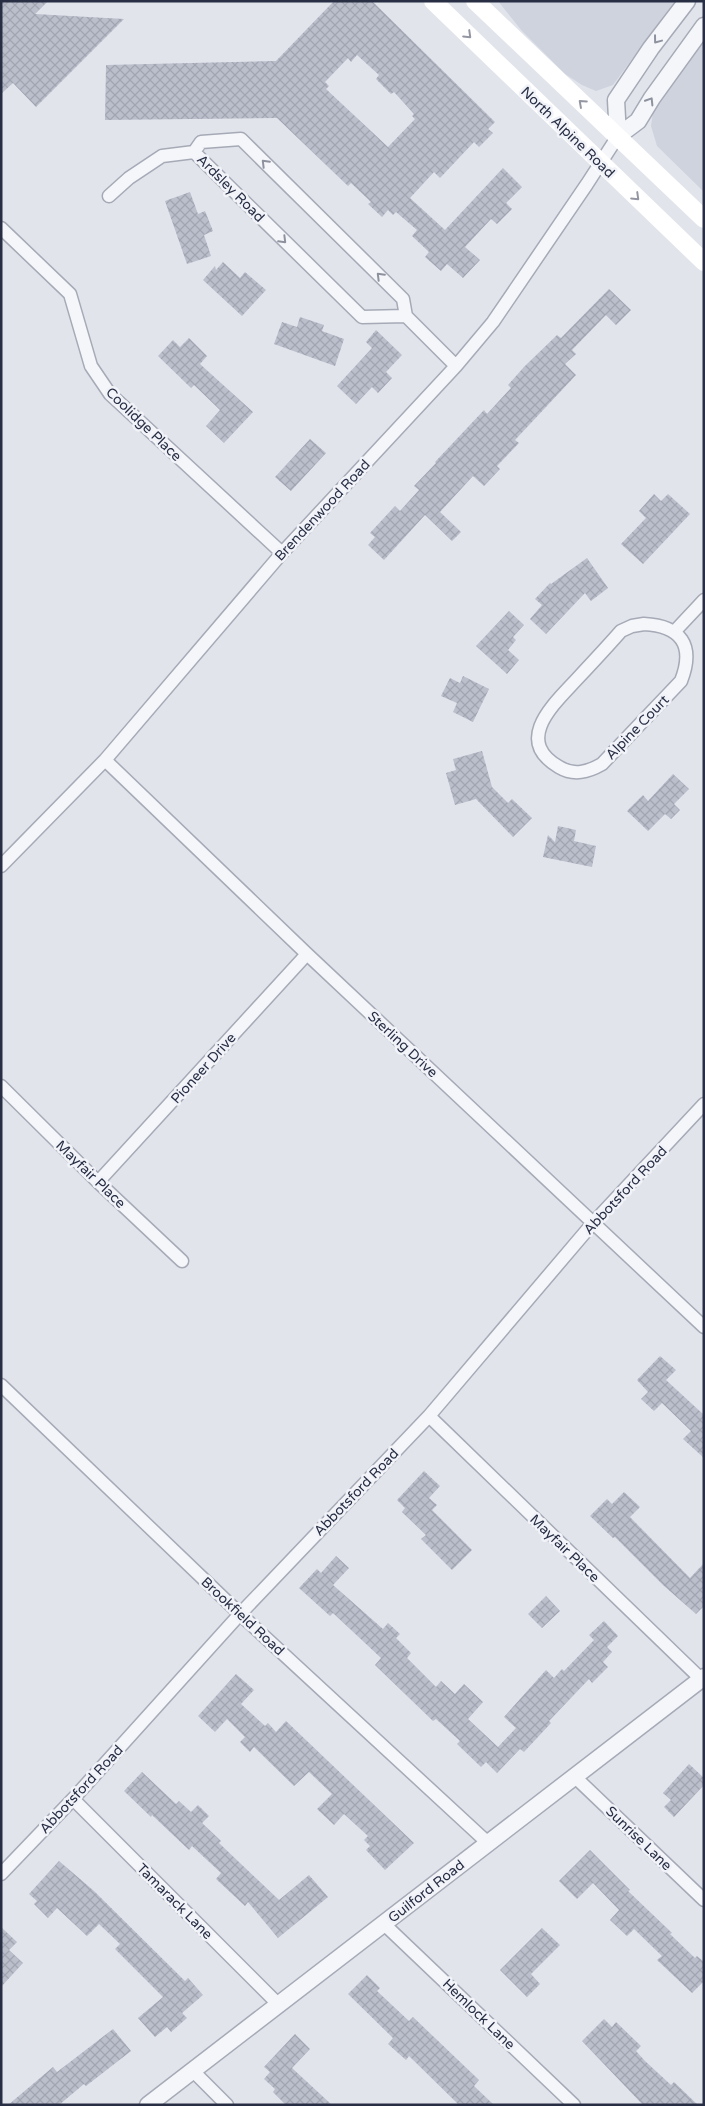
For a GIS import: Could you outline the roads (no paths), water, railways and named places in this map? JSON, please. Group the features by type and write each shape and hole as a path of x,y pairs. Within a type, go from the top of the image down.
{"main road":[{"name":"North Alpine Road","path":"433,1 704,262"},
{"path":"475,1 704,219"}],"street":[{"path":"618,136 616,100 651,48 687,1"},
{"path":"618,136 638,121 652,98 704,26"},
{"name":"Brendenwood Road","path":"1,866 105,760 282,552 456,366 493,322 618,136"},
{"name":"Ardsley Road","path":"406,316 362,317 194,152 200,142 241,139 403,298 406,316 456,366"},
{"path":"110,196 129,178 162,156 194,152"},
{"name":"Coolidge Place","path":"1,228 70,294 91,366 110,394 282,552"},
{"path":"675,631 704,600"},
{"name":"Alpine Court","path":"644,624 667,626 675,631 686,649 687,655 681,681 602,764 590,771 571,772 546,757 540,748 538,737 545,715 621,631 632,626 644,624"},
{"name":"Sterling Drive","path":"105,760 307,954 704,1327"},
{"name":"Pioneer Drive","path":"98,1182 307,954"},
{"name":"Mayfair Place","path":"1,1086 98,1182 182,1261"},
{"name":"Abbotsford Road","path":"1,1874 73,1799 240,1614 429,1416 593,1223 704,1104"},
{"name":"Brookfield Road","path":"1,1385 240,1614 488,1843"},
{"name":"Mayfair Place","path":"429,1416 702,1678"},
{"name":"Guilford Road","path":"148,2105 702,1678"},
{"name":"Sunrise Lane","path":"574,1776 704,1900"},
{"name":"Tamarack Lane","path":"73,1799 278,2004"},
{"name":"Hemlock Lane","path":"384,1924 574,2105"},
{"path":"193,2071 227,2105"}]}
